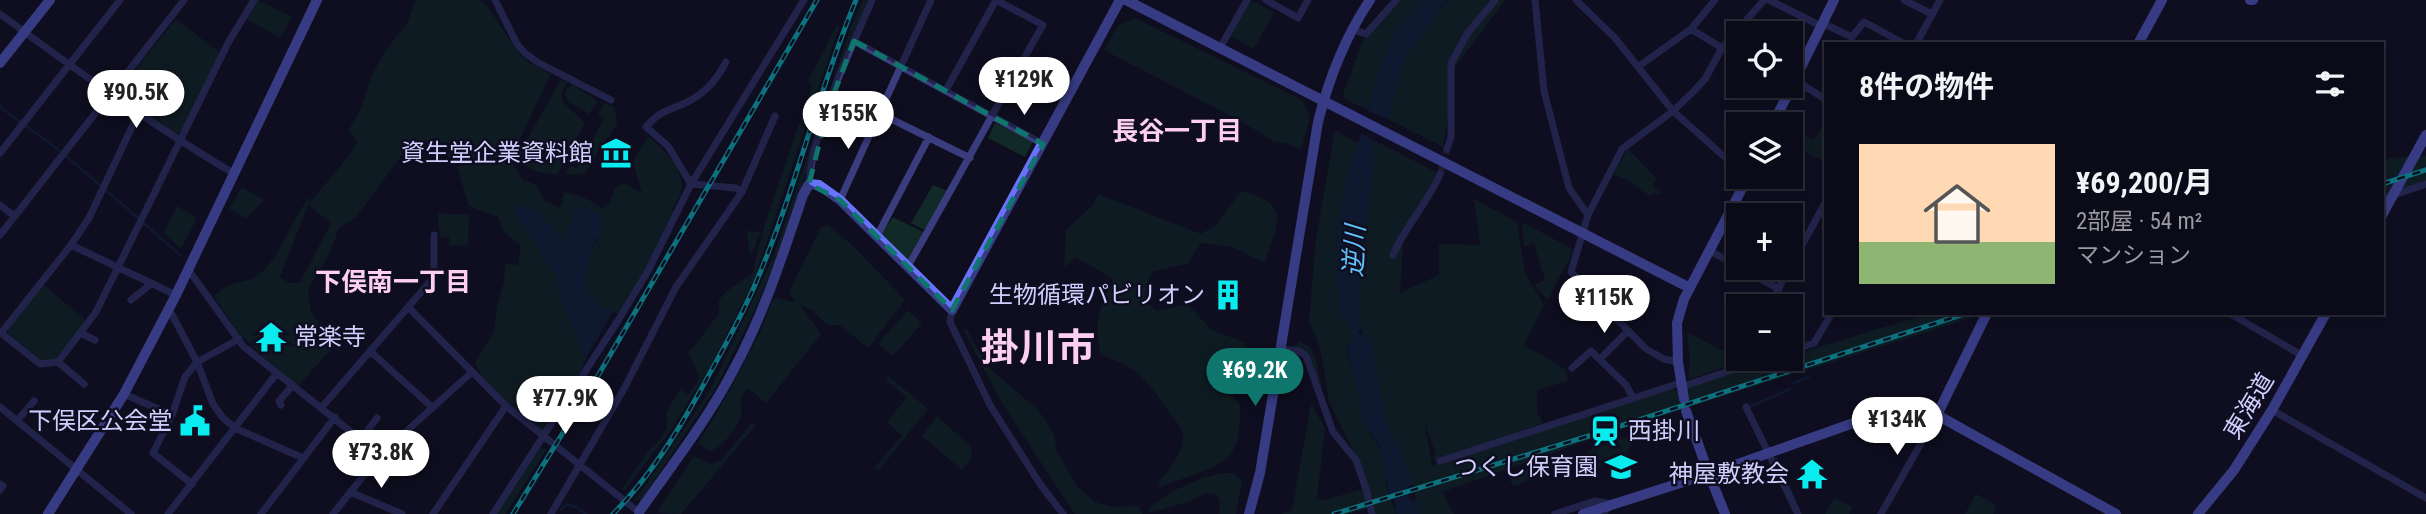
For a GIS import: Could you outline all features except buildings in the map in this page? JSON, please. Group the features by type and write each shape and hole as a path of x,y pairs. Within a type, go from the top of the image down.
{"street":[{"path":"0,63 50,0"},
{"path":"0,153 120,0"},
{"path":"0,235 184,0"},
{"path":"138,114 89,218 71,245 1,332 40,365 58,362 96,312 228,43 254,0"},
{"path":"48,514 124,394 169,309 317,0"},
{"path":"495,0 517,44 525,53 537,62 611,100"},
{"path":"493,514 584,377 648,271 691,184 804,0"},
{"path":"409,308 506,406 641,513 736,367 774,282 809,184 810,166 828,109 872,0"},
{"path":"840,200 931,0"},
{"path":"908,266 1042,25 996,0 946,90"},
{"path":"1063,514 1040,484 990,405 950,322 952,310 1120,0"},
{"path":"1126,0 1689,288"},
{"path":"1220,48 1247,0"},
{"path":"1266,0 1298,18 1308,0"},
{"path":"1249,514 1260,473 1324,100 1341,51 1370,0"},
{"path":"1352,29 1366,34 1396,0"},
{"path":"1447,149 1451,137 1451,64 1467,34 1495,0"},
{"path":"1535,0 1544,91 1569,188 1588,215"},
{"path":"1576,0 1615,38 1673,111 1726,158"},
{"path":"1639,66 1691,29 1716,0"},
{"path":"1678,362 1664,359 1646,349 1571,272 1588,215 1622,149 1673,111 1705,79 1722,48 1766,0 1852,37 1864,22 1901,42"},
{"path":"1803,59 1833,0"},
{"path":"1905,0 1932,14"},
{"path":"1917,42 1940,0"},
{"path":"2139,42 2162,0"},
{"path":"0,14 138,114 233,173"},
{"path":"1691,29 1726,49"},
{"path":"854,41 1043,144"},
{"path":"691,184 668,146 646,127 657,115 687,103 716,81 726,62"},
{"path":"1803,85 1824,98"},
{"path":"881,114 970,158"},
{"path":"551,514 625,387 676,286 742,191 775,116"},
{"path":"2387,197 2426,135"},
{"path":"877,236 929,137"},
{"path":"1393,255 1399,240 1433,190 1440,174"},
{"path":"691,184 736,188 742,191"},
{"path":"809,184 819,185 840,200 952,310"},
{"path":"2387,197 2426,184"},
{"path":"1684,399 1678,362 1677,323 1689,288 1742,189"},
{"path":"0,205 14,216"},
{"path":"1776,294 1824,205"},
{"path":"322,407 434,277 434,235"},
{"path":"71,245 176,295"},
{"path":"1709,250 1726,260"},
{"path":"188,269 243,346 380,455"},
{"path":"1763,280 1779,289"},
{"path":"131,300 152,283"},
{"path":"169,309 223,418 235,428 303,458"},
{"path":"1803,347 1814,344 1831,315"},
{"path":"1881,514 1937,415 1986,315"},
{"path":"2232,315 2302,356"},
{"name":"東海道","path":"2198,514 2234,470 2273,410 2325,315"},
{"path":"1600,359 1628,331"},
{"path":"80,333 95,340"},
{"path":"192,484 153,453 172,415 185,377 197,362 239,340"},
{"path":"1280,349 1299,351 1306,356 1333,432 1356,460 1372,514"},
{"path":"370,351 433,408"},
{"path":"1573,368 1591,351 1626,385 1633,398"},
{"path":"58,362 84,384"},
{"path":"1440,461 1633,398 1726,371"},
{"path":"333,514 380,455 472,372"},
{"path":"168,514 277,373"},
{"path":"281,405 279,401 293,385"},
{"path":"124,394 172,415"},
{"path":"17,421 34,401"},
{"path":"433,514 506,406"},
{"path":"0,407 127,513"},
{"path":"1746,407 1798,514"},
{"path":"2273,410 2426,498"},
{"path":"1686,411 1706,466 1721,470"},
{"path":"1583,514 1721,470 1876,415 1899,413 1937,415 2116,514"},
{"path":"261,514 335,418"},
{"path":"361,439 377,418"},
{"path":"370,468 386,478"},
{"path":"1721,470 1711,479 1725,514"},
{"path":"0,484 3,486 0,491"},
{"path":"350,492 387,511 402,514"},
{"path":"1555,514 1595,502 1612,504"},
{"path":"1603,514 1612,504"}],"highlighted area":[{"path":"854,41 1043,144 952,310 840,200 809,184 828,109"}],"green space":[{"path":"258,0 292,17 280,38 247,19"},
{"path":"415,0 479,0 488,7 515,48 529,63 551,74 511,157 523,180 536,185 545,202 561,206 564,193 589,200 602,209 610,202 615,188 624,182 642,194 633,162 648,136 673,161 681,179 678,199 671,210 675,214 619,314 607,311 596,303 584,288 590,251 599,237 573,223 563,240 518,219 539,245 543,257 558,278 560,297 586,358 574,386 542,432 495,392 475,362 494,332 505,264 518,265 521,246 504,232 498,217 469,206 457,167 466,162 457,165 447,155 446,144 429,140 410,144 356,217 339,228 330,252 308,290 311,313 319,322 316,328 333,347 298,386 237,331 214,296 227,286 250,279 263,271 277,254 304,204 311,196 309,204 351,153 357,141 348,131 360,111 372,75 384,53 408,22","holes":["308,205 331,223 300,283 289,283 280,277"]},
{"path":"863,0 870,0 791,214 778,257 748,324 715,389 642,499 635,501 710,390 773,258 852,24"},
{"path":"1250,0 1274,12 1254,49 1231,36"},
{"path":"1397,0 1423,0 1371,101 1369,110 1346,100 1343,94 1363,40"},
{"path":"1448,0 1505,0 1455,67 1443,147 1388,119 1405,57"},
{"path":"1135,18 1302,100 1310,117 1301,150 1286,143 1275,142 1246,124 1104,50 1118,25"},
{"path":"176,19 220,53 182,131 178,134 118,97 117,92"},
{"path":"837,25 839,27 754,280 711,365 673,427 625,490 622,489 649,450 661,439 667,427 667,412 680,389 688,395 700,378 688,352 719,315 719,300 727,291 752,274 765,224 812,86 808,81"},
{"path":"561,79 568,82 561,94 564,103 585,123 557,175 539,172 519,164 516,159"},
{"path":"573,84 597,101 589,114 569,102 565,94"},
{"path":"604,104 615,108 617,124 586,173 568,175 566,172 570,166 577,168 604,119 598,115"},
{"path":"995,123 1033,141 1025,157 988,138"},
{"path":"1824,126 1824,161 1803,151 1805,136 1814,140"},
{"path":"1335,130 1359,144 1346,181 1336,237 1340,312 1351,327 1353,339 1346,349 1360,397 1361,418 1384,456 1386,486 1396,514 1375,514 1373,507 1347,514 1282,514 1292,510 1311,404 1325,428 1317,498 1325,500 1366,488 1364,473 1329,401 1317,338 1309,323 1316,238"},
{"path":"1373,140 1436,172 1429,202 1403,243 1400,293 1439,275 1439,244 1480,245 1474,199 1517,222 1525,273 1544,305 1524,345 1565,369 1568,381 1537,390 1537,413 1543,423 1434,461 1435,451 1425,424 1432,466 1672,389 1675,391 1741,371 1803,371 1803,352 1924,315 1981,315 1635,424 1442,492 1454,514 1419,514 1413,484 1385,421 1358,315 1366,219 1374,165"},
{"path":"1628,149 1657,179 1652,185 1662,194 1653,193 1651,197 1626,179 1613,174"},
{"path":"2426,156 2426,181 2384,194 2384,160"},
{"path":"933,185 947,191 925,230 911,223"},
{"path":"242,187 264,200 246,218 229,209"},
{"path":"1241,191 1258,196 1275,209 1276,226 1265,263 1232,247 1201,243 1188,263 1152,272 1146,290 1145,301 1157,311 1187,304 1212,330 1244,342 1246,353 1237,361 1236,371 1229,380 1229,393 1240,405 1238,437 1231,454 1209,469 1160,487 1158,482 1178,454 1182,432 1141,376 1125,365 1101,355 1099,315 1113,279 1076,257 1064,267 1066,230 1094,204 1098,194 1201,234 1216,225"},
{"path":"177,206 197,218 181,249 164,233"},
{"path":"438,213 469,215 468,245 450,246 449,237 440,238"},
{"path":"893,217 923,232 907,260 881,234"},
{"path":"1522,222 1574,250 1548,300 1534,285 1545,280 1534,244 1524,246"},
{"path":"828,225 852,245 905,300 868,348 840,325 827,325 812,310 800,305 821,334 766,403 748,388 741,396 741,417 734,429 723,443 709,451 698,443 738,375 775,297 796,303 789,292 821,227"},
{"path":"747,231 761,232 750,257"},
{"path":"43,284 86,321 56,359 42,361 8,333 8,330"},
{"path":"908,310 922,323 893,356 878,344"},
{"path":"963,329 967,330 987,366 1037,409 1046,421 1054,435 1057,452 1077,486 1095,502 1113,507 1138,506 1143,514 1075,514 1002,403"},
{"path":"1687,332 1726,352 1725,367 1691,379 1688,378 1690,362"},
{"path":"1299,342 1310,347 1316,359 1326,407 1312,365 1293,347"},
{"path":"888,376 928,409 879,470 875,467 902,435 887,422 907,397 886,380"},
{"path":"937,416 971,447 972,458 962,470 922,436"},
{"path":"751,424 757,424 681,514 659,513 694,456 710,464 721,460"},
{"path":"1636,434 1624,458 1593,469 1586,451"},
{"path":"540,448 547,449 505,514 497,514"},
{"path":"1565,459 1533,479 1513,486 1508,475"},
{"path":"1234,473 1242,481 1236,514 1219,514 1220,500 1216,494 1205,493 1191,501 1149,513 1150,507 1173,491 1202,478"},
{"path":"1976,494 1997,506 1993,514 1965,514"},
{"path":"1834,498 1853,507 1849,514 1825,514"}],"water":[{"path":"1423,0 1447,0 1405,57 1388,119 1373,140 1374,165 1358,315 1361,328 1358,332 1371,340 1385,421 1398,445 1413,484 1406,487 1410,501 1416,500 1420,514 1397,514 1395,509 1404,504 1400,489 1389,493 1380,447 1361,418 1359,395 1347,349 1353,339 1351,327 1340,313 1336,237 1346,181 1372,100 1376,78 1395,32"},
{"path":"518,204 535,209 563,240 573,223 575,207 590,209 601,217 601,228 590,254 584,288 600,306 613,311 586,358 560,297 558,278 543,257 539,245 518,219 514,209"}],"pier":[{"path":"1365,109 1391,121 1377,142 1359,132"}],"waterway":[{"path":"0,107 59,150 101,186"},
{"path":"106,190 180,255"},
{"path":"1794,383 1809,377"},
{"path":"1749,407 1790,389"},
{"path":"1776,459 1795,500"},
{"name":"逆川","path":"1391,473 1406,514"},
{"path":"561,510 567,504 586,514"}],"tunnel":[{"path":"1440,174 1447,149"}],"railway":[{"path":"513,514 599,374 817,0"},
{"path":"613,514 649,472 670,441 744,309 784,211 830,69 856,0"},
{"path":"2384,183 2426,170"},
{"path":"1334,514 1605,431 1961,315"}],"place":[{"name":"資生堂企業資料館","path":"616,153"},
{"name":"生物循環パビリオン","path":"1228,295"},
{"name":"常楽寺","path":"271,337"},
{"name":"下俣区公会堂","path":"195,421"},
{"name":"西掛川","path":"1605,431"},
{"name":"つくし保育園","path":"1621,467"},
{"name":"神屋敷教会","path":"1812,474"}],"district":[{"name":"長谷一丁目","path":"1177,131"},
{"name":"下俣南一丁目","path":"393,282"},
{"name":"掛川市","path":"1038,348"}]}
